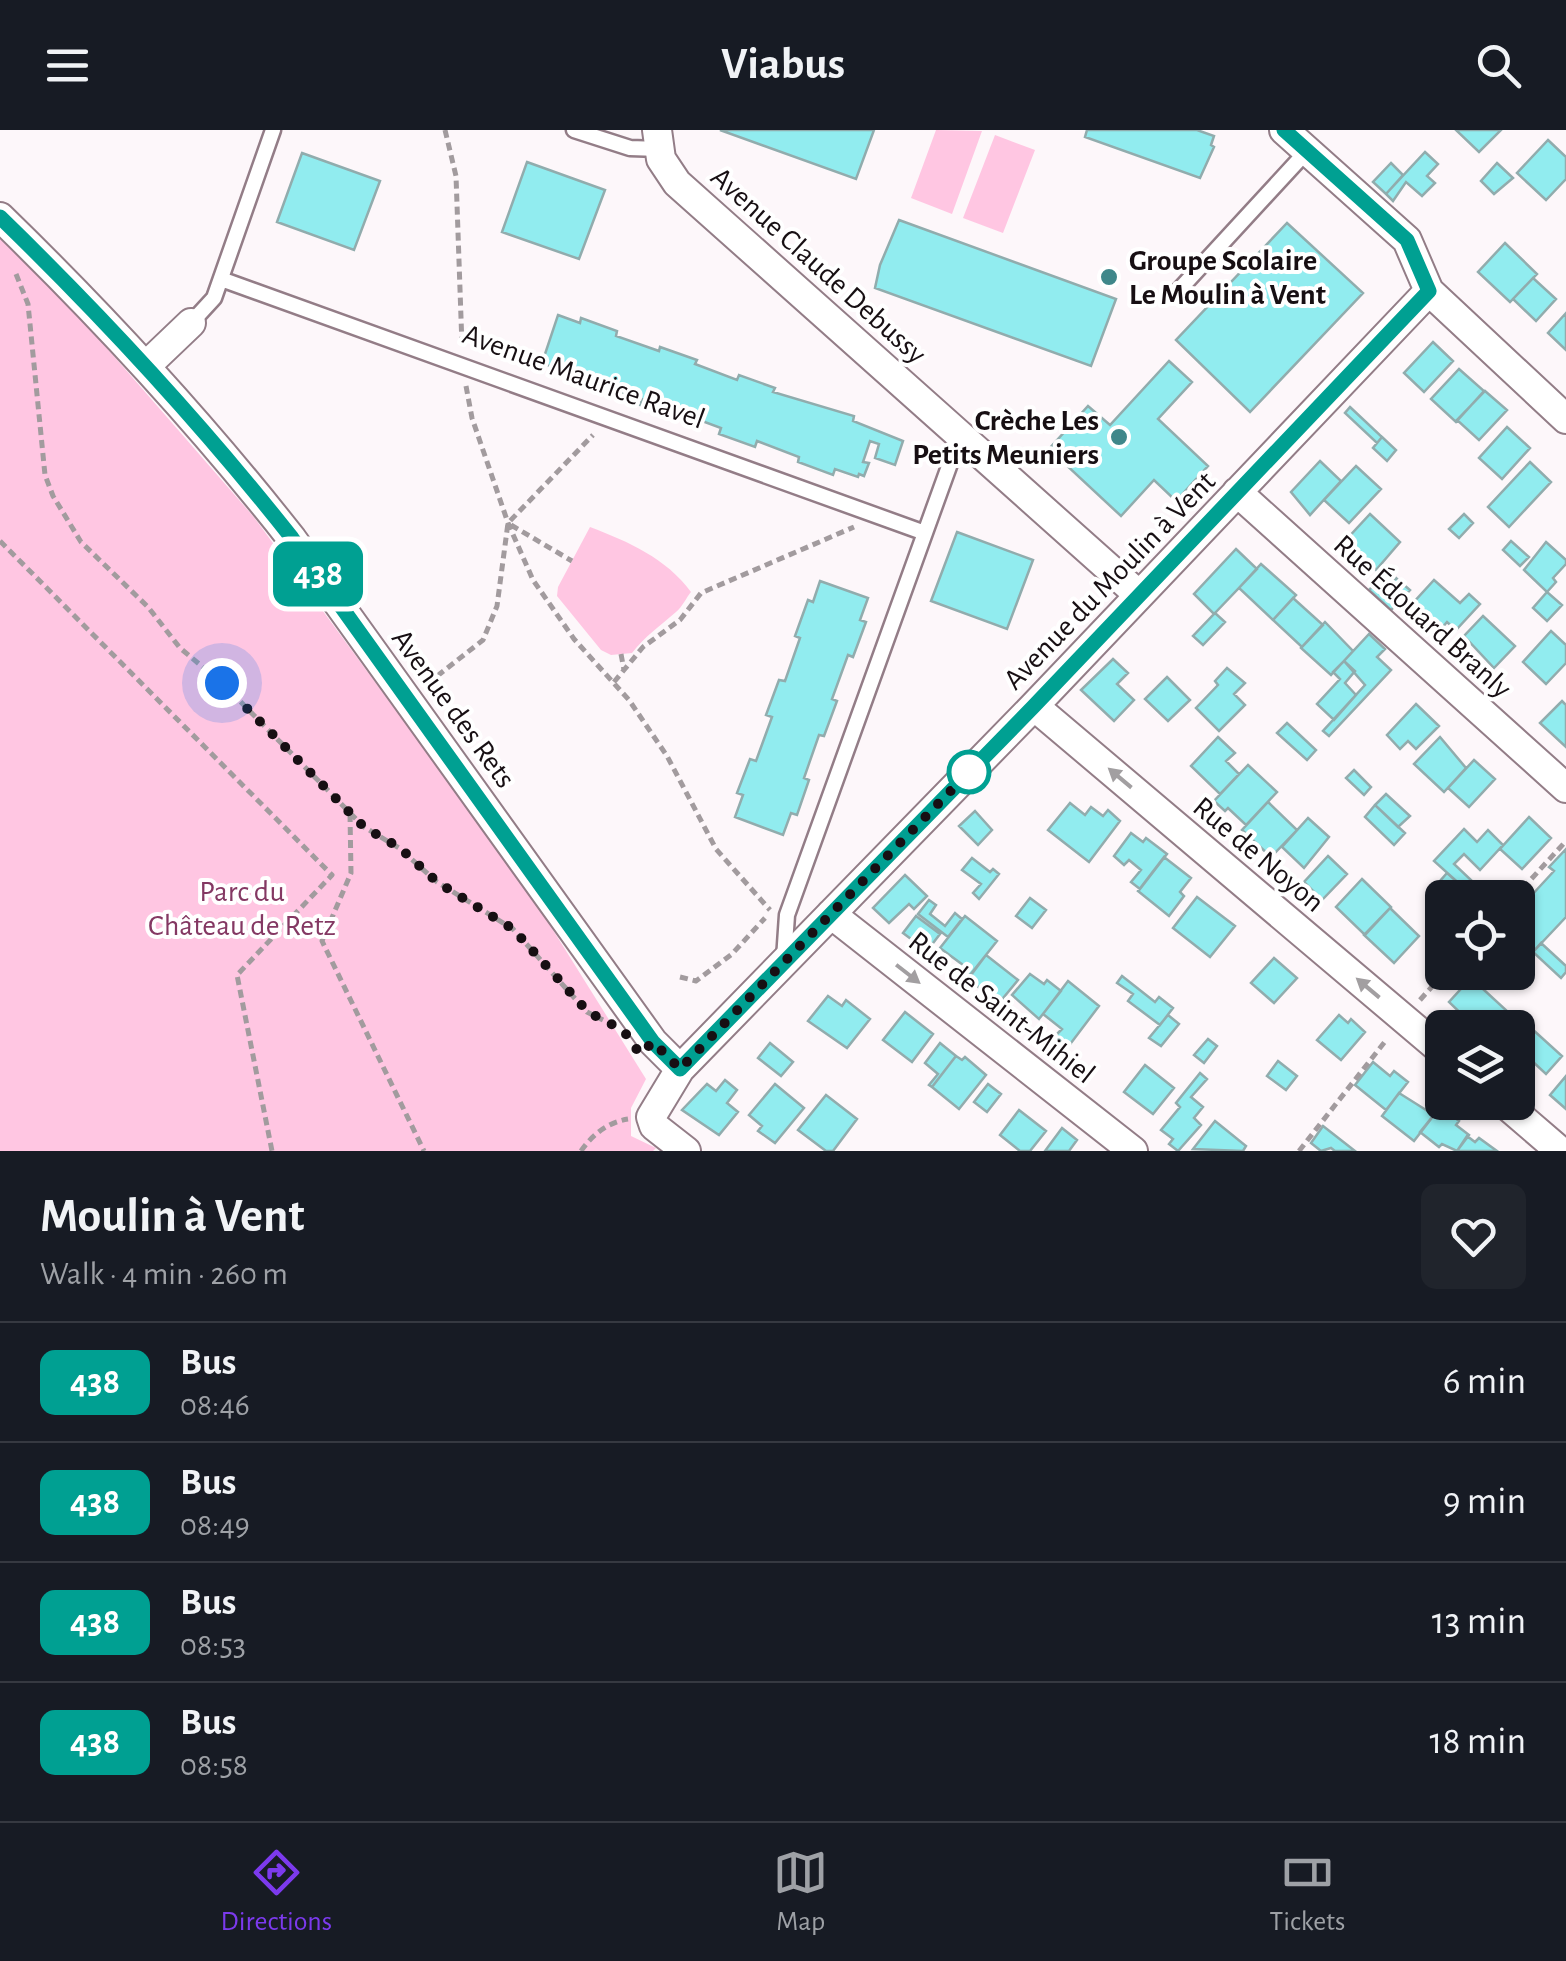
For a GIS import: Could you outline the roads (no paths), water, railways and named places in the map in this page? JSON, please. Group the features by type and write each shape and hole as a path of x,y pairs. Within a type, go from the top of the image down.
{"street":[{"path":"1284,130 1407,240 1429,291 1566,420"},
{"name":"Avenue Claude Debussy","path":"658,139 661,159 678,184 1139,595"},
{"name":"Avenue des Rets","path":"0,217 147,364 292,538 653,1042 680,1069"},
{"name":"Avenue du Moulin à Vent","path":"686,1151 654,1126 651,1116 680,1069 1034,706 1429,291"},
{"path":"147,364 191,323"},
{"name":"Rue Édouard Branly","path":"1237,492 1566,788"},
{"name":"Rue de Noyon","path":"1034,706 1425,1036"},
{"name":"Rue de Saint-Mihiel","path":"831,914 1133,1151"},
{"path":"1524,1120 1560,1151"}],"lane":[{"path":"191,323 214,298 273,130"},
{"path":"574,130 630,148 658,139"},
{"path":"1179,290 1307,150"},
{"name":"Avenue Maurice Ravel","path":"221,280 925,532"},
{"path":"784,964 779,913 960,435"}],"place":[{"name":"Groupe Scolaire Le Moulin à Vent","path":"1109,277"},
{"name":"Crèche Les Petits Meuniers","path":"1119,437"}],"park label":[{"name":"Parc du Château de Retz","path":"242,908"}]}
